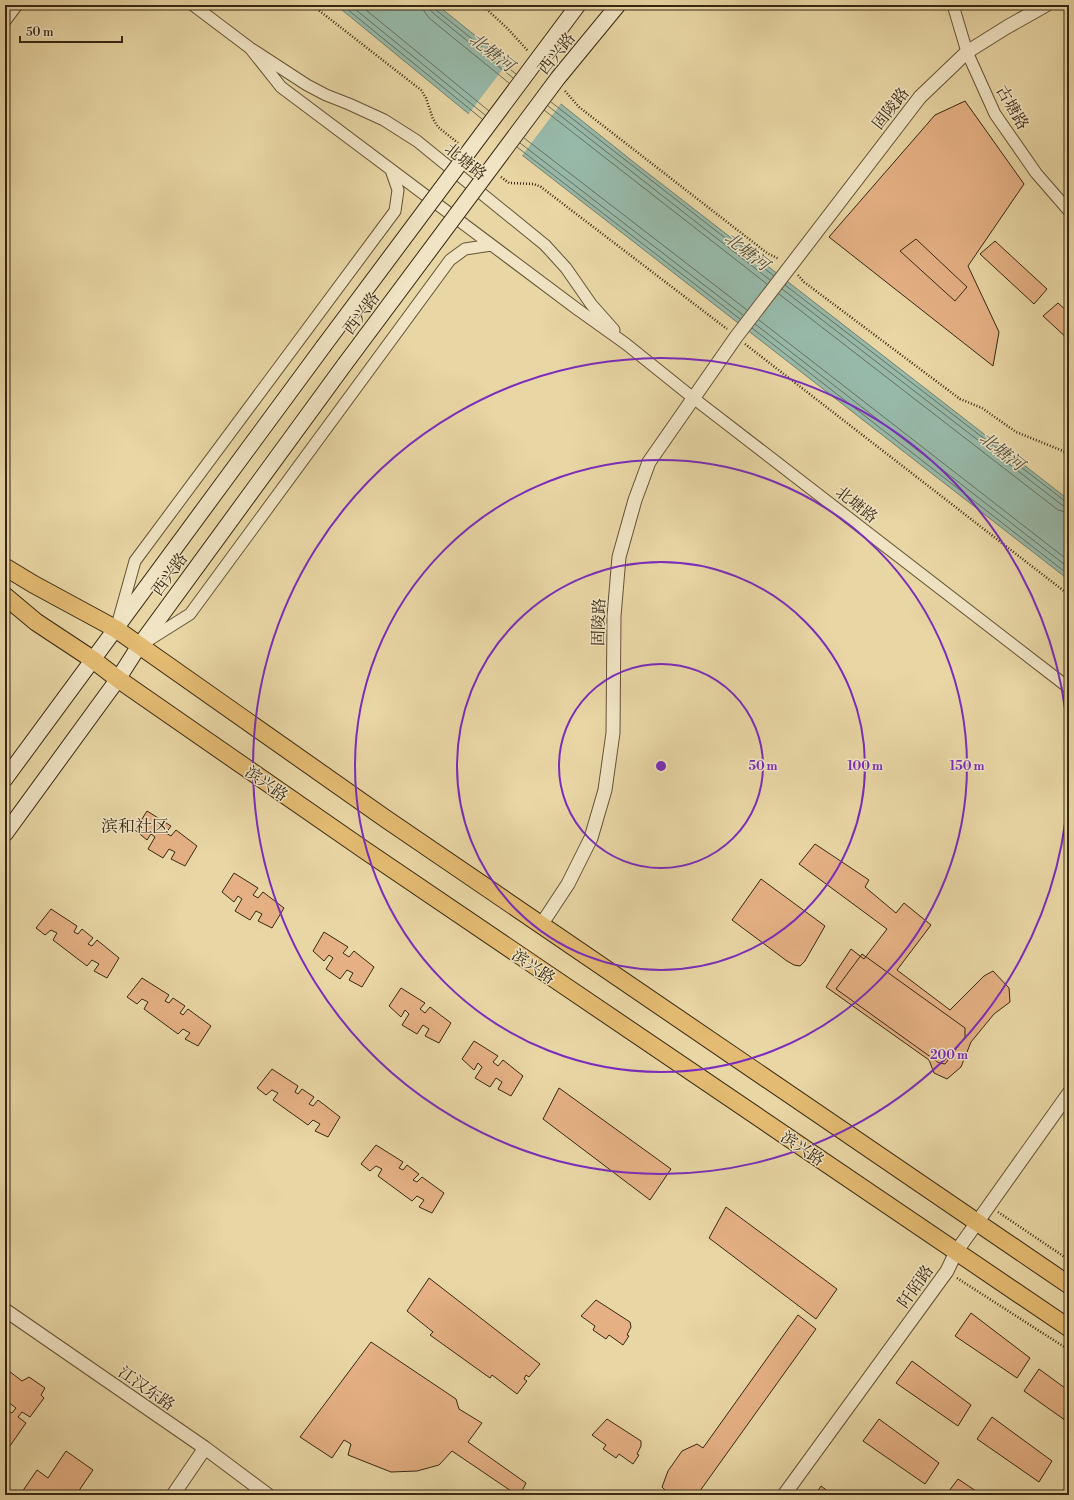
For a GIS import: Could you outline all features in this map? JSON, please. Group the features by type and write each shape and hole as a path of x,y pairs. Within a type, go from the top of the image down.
{"main road":[{"name":"西兴路","path":"5,780 323,347 578,5"},
{"name":"西兴路","path":"5,834 118,679 139,646 346,364 558,78 618,5"},
{"path":"5,567 116,629 379,815 977,1224 1069,1285"},
{"name":"滨兴路","path":"5,596 36,622 363,849 1069,1328"}],"street":[{"path":"5,21 17,5"},
{"name":"北塘路","path":"193,5 250,48 307,85 326,95 384,120 417,141 545,245 566,268 591,304 626,344"},
{"name":"古塘路","path":"953,5 967,52 995,114 1036,173 1069,211"},
{"name":"固陵路","path":"541,925 568,884 592,838 605,790 613,733 614,616 619,557 635,500 649,462 692,397 736,337 920,97 967,52 1006,27 1046,5"},
{"name":"北塘路","path":"250,48 281,87 491,245 626,344 692,397 1069,688"},
{"name":"西兴路","path":"116,629 135,561 395,211 398,190 391,170"},
{"name":"西兴路","path":"139,646 190,614 450,260 465,249 491,245"},
{"name":"阡陌路","path":"784,1495 947,1271 956,1252 1069,1094"},
{"name":"江汉东路","path":"5,1310 205,1448 268,1495"},
{"path":"172,1495 205,1448"}],"path":[{"path":"312,5 421,90 426,98 433,119 438,127 461,146"},
{"path":"482,5 507,28 533,56"},
{"path":"564,90 579,107 767,253 790,265 804,282 960,399 982,408 1016,432 1063,451 1069,455"},
{"path":"497,174 509,183 534,184 541,187 1069,595"},
{"path":"989,1206 1069,1260"},
{"path":"947,1271 1069,1350"}],"water":[{"name":"北塘河","path":"336,5 437,5 636,164 1069,500 1069,580 464,110"}],"pier":[{"path":"509,61 562,102 521,157 467,116"}],"building":[{"path":"965,101 1024,184 968,266 999,332 993,366 829,237 935,115"},
{"path":"916,239 967,287 955,301 900,251"},
{"path":"995,241 1047,289 1034,304 980,254"},
{"path":"1058,303 1069,313 1069,340 1043,316"},
{"path":"147,811 171,826 166,833 171,836 176,830 197,846 185,866 171,859 175,852 169,849 163,858 148,849 155,837 151,834 147,840 135,830"},
{"path":"815,844 869,880 865,887 896,913 904,903 931,925 897,970 950,1010 984,976 993,971 1009,988 1010,1002 994,1014 971,1042 961,1067 947,1079 934,1073 929,1060 826,987 851,949 864,959 887,929 799,864"},
{"path":"234,873 258,888 253,895 258,898 263,892 284,908 272,928 258,921 262,914 256,911 250,920 235,911 242,899 238,896 234,902 222,892"},
{"path":"761,879 825,926 805,961 800,966 794,965 787,961 732,920"},
{"path":"51,909 77,926 74,932 78,934 82,929 93,938 88,944 92,946 97,940 119,958 107,978 94,971 99,964 92,960 87,966 53,940 57,933 51,930 45,935 36,928"},
{"path":"324,932 348,947 343,953 349,957 354,951 374,967 362,987 349,980 353,973 347,970 340,979 326,969 333,958 329,955 324,961 313,951"},
{"path":"862,954 965,1028 965,1037 945,1064 939,1063 836,989"},
{"path":"142,978 169,995 165,1001 169,1003 173,998 185,1006 180,1013 183,1015 188,1009 211,1026 198,1046 185,1039 190,1033 183,1029 178,1034 144,1009 148,1002 142,999 137,1004 127,997"},
{"path":"401,988 425,1003 420,1009 425,1013 430,1007 451,1023 439,1043 425,1036 429,1029 423,1025 417,1034 402,1025 409,1014 405,1010 401,1017 389,1006"},
{"path":"474,1041 498,1056 493,1062 498,1066 503,1060 523,1076 511,1096 498,1089 502,1082 496,1078 490,1087 475,1078 482,1067 478,1063 474,1070 462,1059"},
{"path":"272,1069 298,1086 295,1092 298,1094 302,1089 314,1097 309,1104 313,1106 318,1100 340,1117 328,1137 315,1131 320,1124 313,1120 308,1125 273,1100 278,1093 272,1090 266,1095 257,1088"},
{"path":"559,1088 671,1169 650,1200 543,1119"},
{"path":"376,1145 403,1162 399,1168 403,1170 407,1165 419,1174 413,1180 417,1182 422,1177 444,1193 432,1213 419,1207 424,1200 417,1196 412,1201 378,1176 382,1169 376,1166 370,1171 361,1164"},
{"path":"726,1207 837,1289 816,1319 709,1238"},
{"path":"429,1278 540,1364 529,1377 526,1375 524,1379 527,1381 517,1394 492,1375 490,1378 430,1335 433,1332 407,1311"},
{"path":"596,1300 630,1322 631,1327 627,1335 629,1336 623,1345 609,1335 606,1339 593,1330 595,1326 581,1316"},
{"path":"971,1313 1030,1358 1017,1378 955,1336"},
{"path":"798,1315 816,1329 697,1495 667,1495 668,1493 662,1487 668,1471 682,1451 697,1444 703,1448"},
{"path":"371,1342 456,1399 459,1409 482,1423 468,1442 526,1483 520,1495 517,1495 452,1451 439,1465 417,1471 391,1472 348,1455 351,1444 344,1440 332,1458 300,1437"},
{"path":"912,1361 971,1405 958,1426 896,1383"},
{"path":"5,1368 22,1381 29,1377 45,1388 41,1395 44,1398 30,1417 22,1412 18,1417 26,1423 5,1453 5,1413 7,1410 12,1413 16,1408 5,1400"},
{"path":"1039,1369 1069,1391 1069,1423 1024,1391"},
{"path":"992,1417 1052,1461 1039,1482 977,1439"},
{"path":"607,1419 641,1441 641,1446 637,1454 639,1455 633,1464 619,1454 616,1458 603,1449 606,1445 592,1435"},
{"path":"879,1419 939,1463 925,1484 863,1441"},
{"path":"66,1451 93,1470 76,1495 20,1495 37,1470 48,1478"},
{"path":"958,1479 982,1495 946,1495"},
{"path":"821,1486 833,1495 815,1495"}],"district":[{"name":"滨和社区","path":"135,826"}]}
